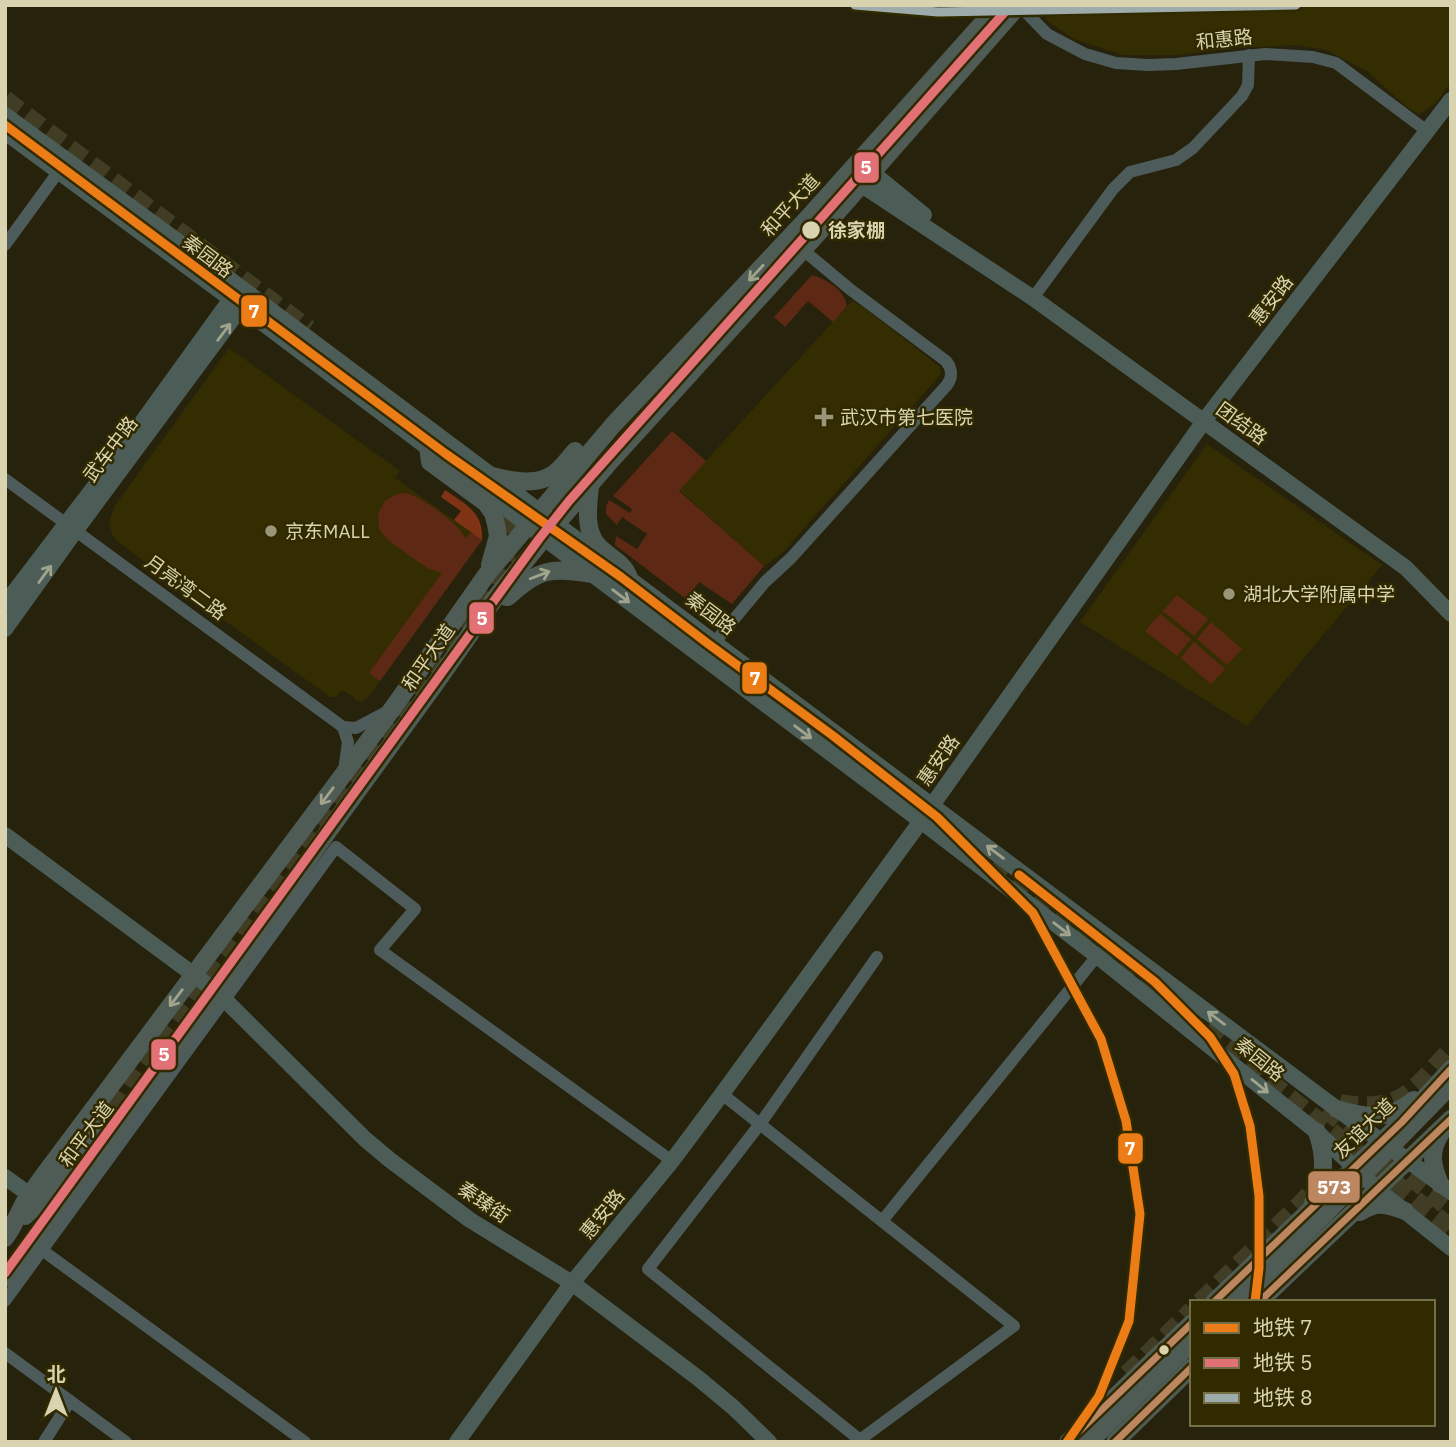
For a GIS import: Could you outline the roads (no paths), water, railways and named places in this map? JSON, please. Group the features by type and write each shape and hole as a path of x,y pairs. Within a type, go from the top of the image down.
{"main road":[{"name":"和平大道","path":"8,1233 30,1195 393,708 487,573 614,425 806,220 999,5"},
{"name":"和平大道","path":"5,1278 221,996 324,837 495,597 590,485 867,179 1019,5"},
{"path":"492,476 518,482 547,478 556,473 594,430 614,425"},
{"path":"428,447 430,462 486,503 493,513 498,536 487,573"},
{"path":"590,485 589,522 592,538 626,569 629,578"},
{"path":"495,597 508,597 522,584 543,572 562,569 591,573"},
{"path":"1336,1109 1365,1116 1390,1115 1406,1107 1451,1068"},
{"name":"友谊大道","path":"1216,1300 1353,1168 1386,1143 1451,1068"},
{"path":"1236,1300 1451,1085"},
{"path":"1250,1300 1363,1192 1451,1101"},
{"path":"1261,1300 1451,1119"},
{"path":"1446,1188 1435,1173 1431,1159 1435,1142 1451,1119"},
{"path":"8,1233 48,1194 95,1129"},
{"path":"1301,1219 1315,1201 1323,1179 1323,1155 1317,1132"},
{"path":"1339,1226 1368,1207 1388,1205 1405,1211"},
{"path":"1068,1442 1190,1325"},
{"path":"1089,1442 1190,1344"},
{"path":"1103,1442 1190,1358"},
{"path":"1115,1442 1190,1369"},
{"path":"1098,1412 1127,1374"}],"street":[{"name":"和惠路","path":"1019,5 1047,33 1086,54 1116,63 1176,64 1265,54 1313,57 1336,63 1427,131"},
{"path":"1033,298 1113,189 1130,172 1176,160 1193,148 1242,96 1248,85 1249,55"},
{"name":"惠安路","path":"457,1442 572,1283 672,1161 722,1094 921,821 1204,421 1451,100"},
{"name":"秦园路","path":"5,115 241,297 428,447 550,531 629,578 1336,1109 1446,1188"},
{"name":"秦园路","path":"5,132 492,476 533,518"},
{"name":"团结路","path":"852,168 1406,568 1451,614"},
{"path":"5,245 59,171"},
{"path":"715,642 765,582 791,558 947,385 951,377 946,361 850,290 803,250"},
{"name":"武车中路","path":"5,629 114,461 241,297"},
{"name":"月亮湾二路","path":"5,479 343,727"},
{"name":"武车中路","path":"5,604 71,527"},
{"name":"秦园路","path":"550,531 591,573 1097,956 1317,1132 1378,1190 1451,1248"},
{"path":"344,773 348,742 343,727 356,728 393,708"},
{"name":"秦臻街","path":"5,835 221,996 365,1139 390,1160 470,1220 572,1283 698,1378 769,1442"},
{"path":"5,1301 221,996 336,847 415,909 380,950 672,1161"},
{"path":"882,1221 1097,956"},
{"path":"722,1094 760,1124 1014,1326 858,1441 648,1269 760,1124 877,957"},
{"path":"5,1177 30,1195"},
{"path":"42,1250 305,1442"},
{"path":"5,1353 126,1442"},
{"path":"44,1442 70,1401"}],"tunnel":[{"path":"5,99 309,329"},
{"path":"95,1129 494,585 506,554 509,524 500,496 479,471"},
{"path":"821,732 1167,998 1451,1228"},
{"path":"1340,1103 1378,1105 1392,1101 1416,1087 1451,1049"},
{"path":"1325,1109 1451,1210"},
{"path":"1202,1300 1321,1181"},
{"path":"1127,1374 1190,1312"}],"metro line":[{"name":"8","path":"855,5 938,12 1296,5"},
{"name":"5","path":"5,1273 569,501 1011,5"},
{"name":"7","path":"5,125 446,454 621,577 832,735 937,817 1033,913 1101,1039 1126,1121 1140,1214 1129,1321 1099,1396 1067,1442"},
{"name":"7","path":"1019,875 1155,982 1210,1037 1234,1074 1250,1126 1259,1196 1259,1268 1255,1300"}],"place":[{"name":"徐家棚","path":"811,230"},
{"name":"武汉市第七医院","path":"824,417"},
{"name":"京东MALL","path":"271,531"},
{"name":"湖北大学附属中学","path":"1229,594"}]}
